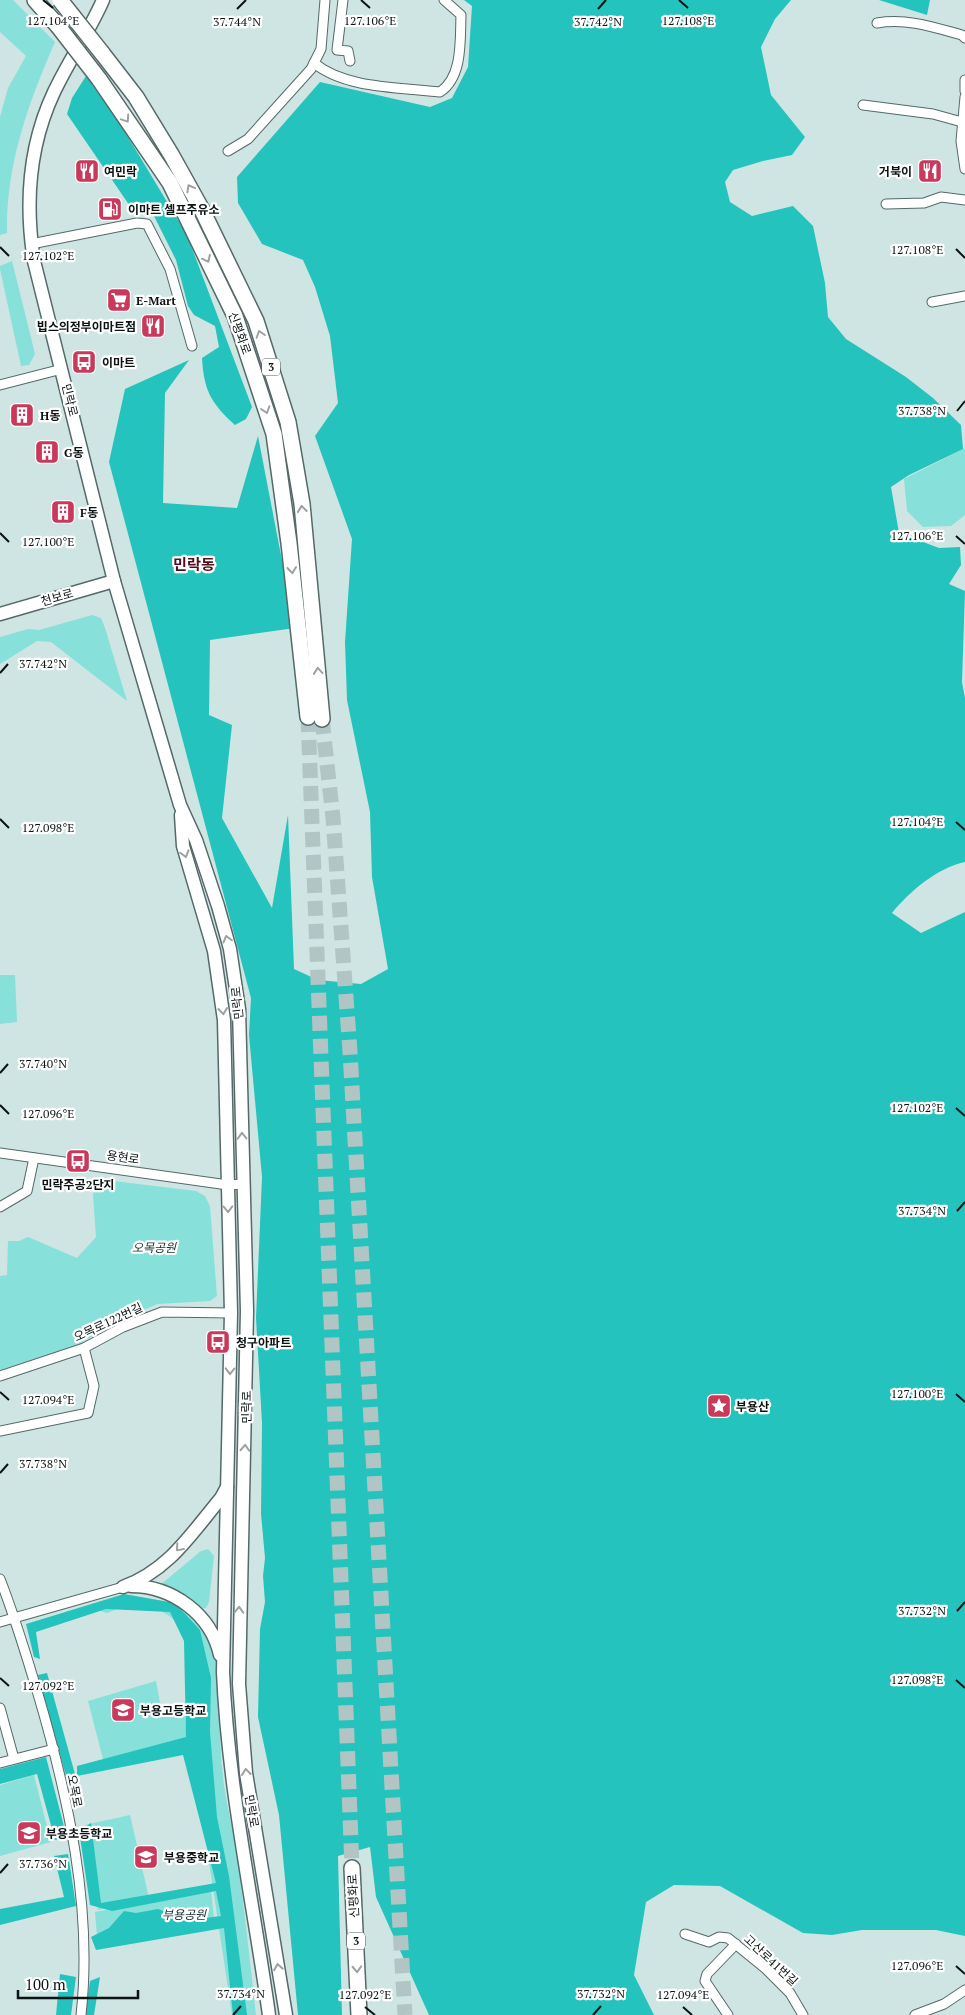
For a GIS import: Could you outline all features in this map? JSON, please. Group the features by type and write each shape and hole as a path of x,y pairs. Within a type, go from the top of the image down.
{"highway":[{"path":"28,0 55,22"},
{"name":"신평화로","path":"36,0 99,79 170,183 235,316 274,434 315,718 302,504 288,422 256,320 202,210 172,156 136,98 60,0"},
{"name":"신평화로","path":"352,1868 359,2015"}],"main road":[{"name":"민락로","path":"103,0 53,93 39,132 29,180 31,244 114,581 180,805 196,840 215,897 231,958 239,1009 247,1320 239,1684 246,1773 286,2015"},
{"name":"천보로","path":"0,614 114,581"},
{"name":"민락로","path":"180,805 183,846 214,951 222,998 231,1313 229,1481 223,1672 225,1725 231,1780 269,2015"},
{"path":"123,1587 141,1580 167,1562 221,1498 229,1481"},
{"path":"197,1528 212,1522 227,1524"},
{"path":"123,1587 142,1586 162,1590 188,1606 210,1629 219,1652 223,1672"}],"street":[{"path":"228,151 248,139 314,63 321,49 325,0"},
{"path":"343,0 337,50 348,51 350,62"},
{"path":"314,63 326,73 364,83 440,92 448,87 459,58 461,15 444,0"},
{"path":"876,23 896,20 920,23 962,35 965,38"},
{"path":"965,80 965,91"},
{"path":"965,97 961,141 965,169"},
{"path":"863,105 933,114 962,122"},
{"path":"886,204 924,203 941,197 965,200"},
{"path":"31,244 137,222 147,224 170,269 190,342"},
{"path":"932,302 965,296"},
{"path":"0,385 62,369"},
{"name":"용현로","path":"0,1153 228,1185 243,1184"},
{"path":"0,1207 27,1191 34,1158"},
{"name":"오목로122번길","path":"0,1376 84,1348 123,1327 162,1312 231,1313"},
{"path":"0,1431 88,1414 94,1386 84,1348"},
{"name":"오목로","path":"0,1579 15,1617 54,1749 78,1870 84,1973 81,2015"},
{"path":"0,1622 123,1587"},
{"path":"1,1714 14,1759"},
{"path":"0,1763 54,1749"},
{"name":"고산로41번길","path":"685,1934 709,1942 719,1937 728,1938 766,1968 790,1993 803,2015"},
{"path":"728,2015 705,1981 708,1974 736,1944"},
{"path":"915,2015 941,2005 965,1990"},
{"path":"941,2005 945,2015"}],"green space":[{"path":"0,0 13,0 55,42 36,88 20,135 10,183 7,233 0,235 0,117 8,88 26,56 0,32"},
{"path":"12,261 35,354 29,365 21,366 0,269 0,266"},
{"path":"965,448 965,515 951,526 923,527 907,511 904,479"},
{"path":"92,615 101,618 127,701 51,642 37,641 0,664 0,637 28,629 39,630"},
{"path":"0,975 15,975 17,1022 0,1024"},
{"name":"오목공원","path":"105,1180 196,1191 205,1196 210,1206 217,1296 210,1301 158,1304 123,1318 69,1350 0,1377 0,1276 7,1275 8,1241 19,1241 28,1237 77,1258 96,1237 93,1195 98,1182"},
{"path":"208,1549 214,1556 209,1602 206,1608 201,1609 159,1586 201,1551"},
{"path":"125,1597 163,1603 186,1613 205,1630 212,1642 219,1683 223,1777 237,1853 256,2015 232,2015 193,1755 191,1639 171,1617 156,1608 133,1603 107,1613 86,1607"},
{"path":"156,1681 161,1708 183,1704 189,1748 105,1767 88,1701"},
{"path":"34,1775 51,1842 0,1856 0,1785"},
{"path":"130,1815 149,1898 98,1910 80,1826"},
{"name":"부용공원","path":"211,1890 215,1928 98,1948 95,1912"}],"shaded area":[{"path":"464,0 791,0 775,19 761,47 771,95 805,137 792,155 733,170 725,182 730,202 752,216 793,206 813,226 825,283 828,317 846,339 906,377 933,398 961,425 963,449 909,475 891,487 899,533 939,548 960,547 961,565 949,584 965,591 962,682 965,698 965,862 944,869 925,881 892,913 921,933 965,912 965,1936 936,1930 862,1930 832,1935 803,1933 720,1886 674,1885 646,1902 634,1975 654,2015 429,2015 376,1897 370,1847 338,1856 342,2015 298,2015 279,1815 258,1717 260,1629 265,1602 263,1576 265,1558 261,1514 262,1423 256,1318 262,1177 249,1035 251,998 109,462 125,389 189,360 165,393 163,503 237,508 258,436 295,628 210,640 209,715 232,725 222,818 272,908 288,815 294,969 318,980 361,984 388,969 372,877 370,812 347,700 345,642 352,539 315,436 338,403 330,336 315,287 303,260 262,244 238,203 237,177 320,82 430,107 452,98 468,67 472,6"},
{"path":"879,0 930,0 927,15"},
{"path":"86,76 119,122 187,235 252,407 246,419 235,425 220,410 210,396 205,379 202,358 219,347 215,326 194,315 188,306 176,260 151,210 134,212 67,114 72,98"},
{"path":"124,1594 175,1603 200,1630 211,1678 210,1732 217,1817 229,1876 247,2015 233,2015 224,1928 96,1950 91,1937 109,1928 124,1911 136,1913 158,1909 181,1918 197,1919 221,1916 216,1891 112,1911 90,1905 79,1830 91,1823 101,1903 216,1883 183,1755 77,1776 77,1766 186,1737 184,1641 170,1612 106,1609 36,1632 40,1659 34,1657 26,1624"},
{"path":"47,1673 75,1774 66,1776 38,1675"},
{"path":"46,1757 67,1838 55,1840 37,1774 0,1784 0,1769"},
{"path":"68,1854 76,1906 0,1925 0,1909 64,1897 54,1856"},
{"path":"60,1974 76,1977 71,2015 56,2015"},
{"path":"100,1977 94,2015 85,2015 90,1981"}],"tunnel":[{"path":"308,717 352,1868"},
{"path":"322,719 333,818 350,1052 405,2015"}],"place":[{"name":"여민락","path":"87,171"},
{"name":"거북이","path":"930,171"},
{"name":"이마트 셀프주유소","path":"110,209"},
{"name":"E-Mart","path":"119,300"},
{"name":"빕스의정부이마트점","path":"153,326"},
{"name":"이마트","path":"84,362"},
{"name":"H동","path":"22,415"},
{"name":"G동","path":"47,452"},
{"name":"F동","path":"63,512"},
{"name":"민락주공2단지","path":"78,1161"},
{"name":"청구아파트","path":"218,1342"},
{"name":"부용산","path":"719,1406"},
{"name":"부용고등학교","path":"123,1710"},
{"name":"부용초등학교","path":"29,1833"},
{"name":"부용중학교","path":"146,1857"}],"district":[{"name":"민락동","path":"194,564"}]}
